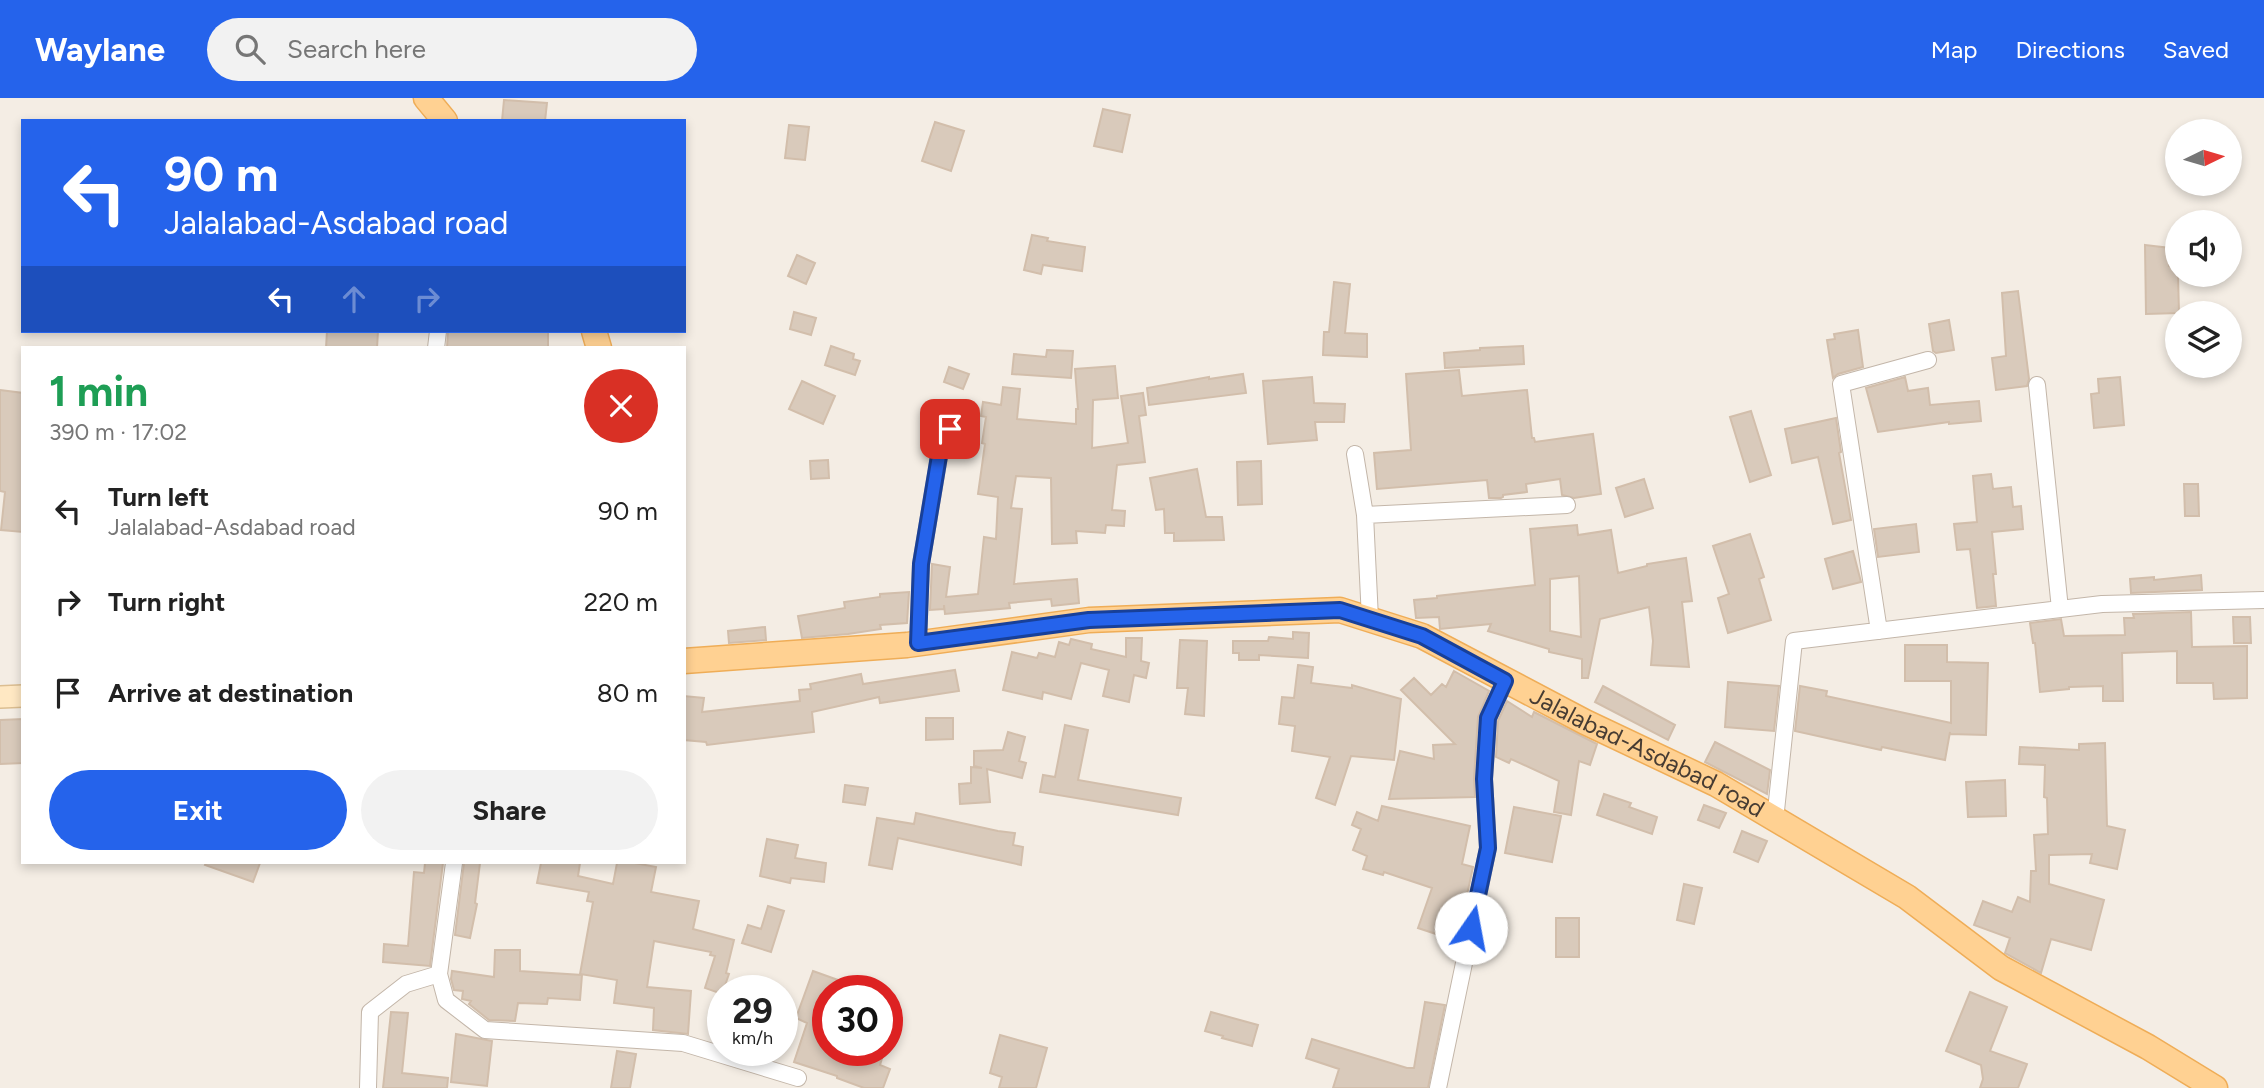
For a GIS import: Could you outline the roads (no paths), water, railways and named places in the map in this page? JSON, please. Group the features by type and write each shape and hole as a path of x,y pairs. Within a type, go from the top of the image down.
{"main road":[{"path":"426,98 445,112"},
{"name":"Jalalabad-Asdabad road","path":"686,661 918,643 1089,620 1340,610 1422,636 1585,722 1716,784 1907,897 2001,968 2148,1047 2215,1088"}],"street":[{"path":"1879,631 1841,384 1928,360"},
{"path":"2037,385 2060,609"},
{"path":"918,643 921,564 941,444 950,429"},
{"path":"1355,454 1365,515 1370,620"},
{"path":"1365,515 1567,505"},
{"path":"1775,820 1794,641 2102,604 2264,600"},
{"path":"1438,1088 1488,848 1484,779 1488,718 1505,681"},
{"path":"0,698 21,696"},
{"path":"454,864 439,974 446,1000 485,1030 683,1043 798,1079"},
{"path":"368,1088 370,1012 406,984 439,974"}]}
